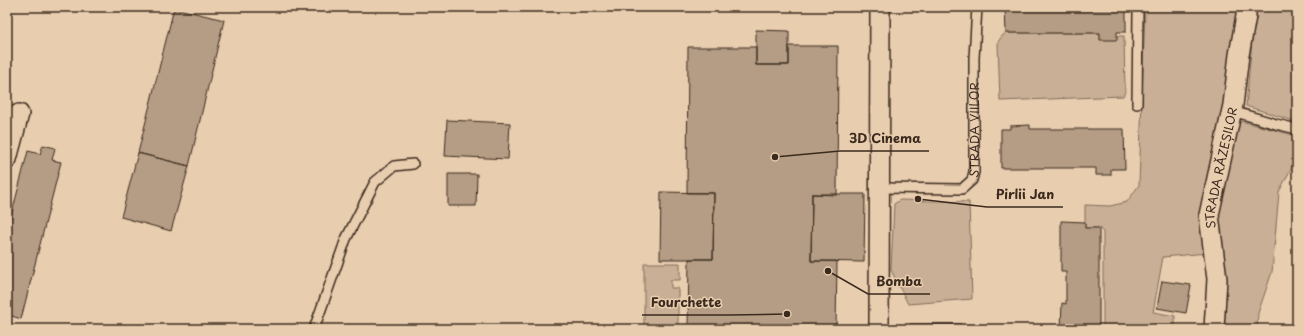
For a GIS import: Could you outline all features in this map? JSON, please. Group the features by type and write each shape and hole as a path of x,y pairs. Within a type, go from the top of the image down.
{"street":[{"path":"880,7 880,329"},
{"name":"STRADA RĂZEȘILOR","path":"1214,329 1217,279 1209,216 1232,111 1239,55 1246,16 1246,7"},
{"path":"7,159 19,114"}],"lane":[{"name":"STRADA VIILOR","path":"880,188 962,189 972,180 974,172 974,58 977,7"},
{"path":"1137,7 1137,104"},
{"path":"1232,111 1297,129"},
{"path":"314,329 346,238 375,182 394,166 413,164"}],"shaded area":[{"path":"1148,7 1239,7 1207,253 1163,257 1153,312 1175,316 1175,329 1103,329 1103,232 1099,228 1085,228 1085,205 1110,206 1127,202 1139,185 1145,10"},
{"path":"1255,7 1297,7 1297,122 1246,106"},
{"path":"1006,33 1100,33 1100,39 1124,36 1125,92 1123,96 1000,101 998,42"},
{"path":"1237,120 1297,136 1297,157 1279,192 1272,272 1258,313 1257,329 1221,329 1215,221"},
{"path":"900,200 969,202 972,299 908,304 891,270 894,204"},
{"path":"644,263 680,263 680,280 671,280 671,288 678,288 678,329 644,329"}],"building":[{"path":"1005,7 1126,7 1126,32 1117,32 1117,40 1100,40 1100,33 1006,33"},
{"path":"174,8 224,20 189,166 138,153"},
{"path":"756,30 789,31 789,65 756,65"},
{"path":"789,46 838,46 837,195 812,194 811,261 837,261 836,329 688,329 689,259 713,259 714,193 687,193 688,47 756,47 756,65 789,65"},
{"path":"447,120 510,123 508,159 445,156"},
{"path":"1030,125 1030,129 1124,129 1125,169 1111,169 1111,175 1096,175 1096,168 1001,168 1001,129 1010,129 1010,126"},
{"path":"43,145 55,148 52,160 61,162 21,319 9,315 7,322 7,232 28,151 40,154"},
{"path":"138,153 189,166 171,231 121,217"},
{"path":"448,174 477,174 476,206 448,206"},
{"path":"661,192 714,193 713,259 660,259"},
{"path":"812,194 865,194 864,262 811,261"},
{"path":"1061,221 1085,222 1085,228 1099,228 1099,329 1061,329 1062,303 1066,304 1066,272 1061,272"},
{"path":"1162,281 1191,285 1186,313 1157,308"},
{"path":"910,324 926,324 926,329 910,329"},
{"path":"926,324 961,324 961,329 926,329"}],"place":[{"name":"3D Cinema","path":"775,157"},
{"name":"Pirlii Jan","path":"918,199"},
{"name":"Bomba","path":"828,271"},
{"name":"Fourchette","path":"787,314"}]}
